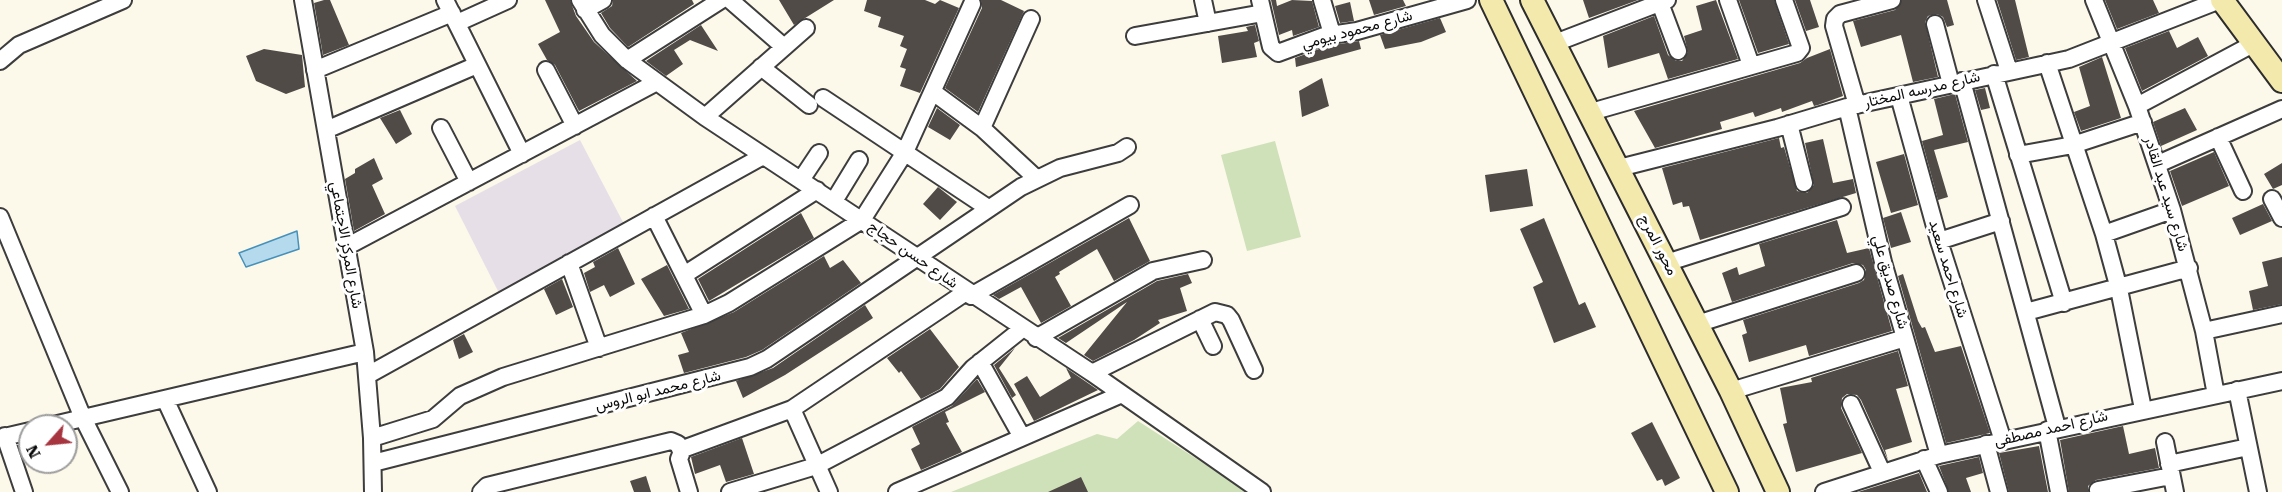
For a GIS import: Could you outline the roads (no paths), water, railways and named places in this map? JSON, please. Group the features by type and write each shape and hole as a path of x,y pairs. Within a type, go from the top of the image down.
{"main road":[{"path":"1491,0 1727,492"},
{"name":"محور المرج","path":"1532,0 1731,391 1778,492"},
{"path":"2221,0 2282,81"}],"street":[{"path":"0,61 19,45 123,0"},
{"path":"315,70 451,12 508,0"},
{"path":"583,5 603,0"},
{"path":"627,60 722,0"},
{"path":"730,0 784,47"},
{"path":"1203,0 1208,23"},
{"path":"1322,0 1332,34"},
{"name":"شارع محمود بيومي","path":"1135,36 1208,23 1261,6 1271,47 1278,52 1332,34 1357,32 1467,0"},
{"path":"1728,0 1751,65"},
{"name":"شارع صديق علي","path":"1892,0 1840,14 1835,19 1834,26 1880,251 1905,339 1939,492"},
{"path":"1986,0 2018,154 2064,303"},
{"name":"شارع سيد عبد القادر","path":"2094,0 2158,164 2189,268 2216,395"},
{"name":"شارع مدرسه المختار","path":"1619,168 1852,106 2047,63 2112,44 2221,0"},
{"path":"1555,44 1664,1 1678,51"},
{"path":"1591,112 1797,53 1800,50 1789,1"},
{"name":"شارع المركز الاجتماعي","path":"307,2 315,70 365,352 372,438 373,492"},
{"path":"372,438 433,419 460,396 503,377 704,315 729,303 862,220 905,152 972,4"},
{"name":"شارع حسن حجاج","path":"583,5 602,35 627,60 705,117 834,201 968,294 1092,373 1262,492"},
{"path":"451,12 522,154"},
{"path":"982,128 1031,20"},
{"path":"1935,24 1957,83 2001,221 2026,312 2052,428 2059,492"},
{"path":"705,117 806,28"},
{"path":"2018,154 2073,145 2140,114 2253,44"},
{"path":"2047,63 2104,234 2119,289 2143,409"},
{"path":"326,130 477,65"},
{"path":"761,67 905,152 988,208"},
{"path":"546,70 575,126"},
{"path":"346,247 657,82"},
{"path":"933,92 982,128 1037,179"},
{"name":"شارع احمد سعيد","path":"1899,96 1939,241 2003,441"},
{"path":"2158,164 2282,109"},
{"path":"1789,123 1804,183"},
{"path":"441,128 470,182"},
{"path":"2218,137 2243,191"},
{"name":"شارع محمد ابو الروس","path":"373,463 750,367 767,359 988,208 1037,179 1088,159 1118,153 1127,147"},
{"path":"801,180 819,153"},
{"path":"368,375 763,156"},
{"path":"834,201 859,160"},
{"path":"684,275 817,190"},
{"path":"2272,199 2282,218"},
{"path":"689,492 679,459 683,449 792,409 968,294 1130,205"},
{"path":"1666,263 1842,207"},
{"path":"2104,234 2172,210"},
{"path":"654,216 704,315"},
{"path":"0,217 83,418 120,492"},
{"path":"1939,241 2001,221"},
{"path":"730,492 816,466 947,397 981,362 1029,333 1153,271 1203,260"},
{"path":"569,263 599,348"},
{"path":"2026,312 2119,289 2189,268"},
{"path":"1697,324 1856,273"},
{"path":"1092,373 1215,312 1227,315 1254,370"},
{"path":"2204,331 2282,314"},
{"path":"1200,319 1212,346"},
{"path":"1731,391 1905,339"},
{"path":"78,419 365,352"},
{"path":"981,362 1022,437"},
{"name":"شارع احمد مصطفى","path":"1824,492 1931,457 2052,428 2282,381"},
{"path":"2237,390 2258,492"},
{"path":"897,492 1122,394"},
{"path":"165,399 208,492"},
{"path":"1851,404 1882,472"},
{"path":"792,409 829,492"},
{"path":"18,432 2,435 24,492"},
{"path":"482,490 671,441 676,442 683,449"},
{"path":"2165,442 2172,477"},
{"path":"1986,444 1999,492"},
{"path":"2098,490 2172,477 2248,447"}],"water":[{"path":"297,231 299,249 246,267 239,253"}]}
